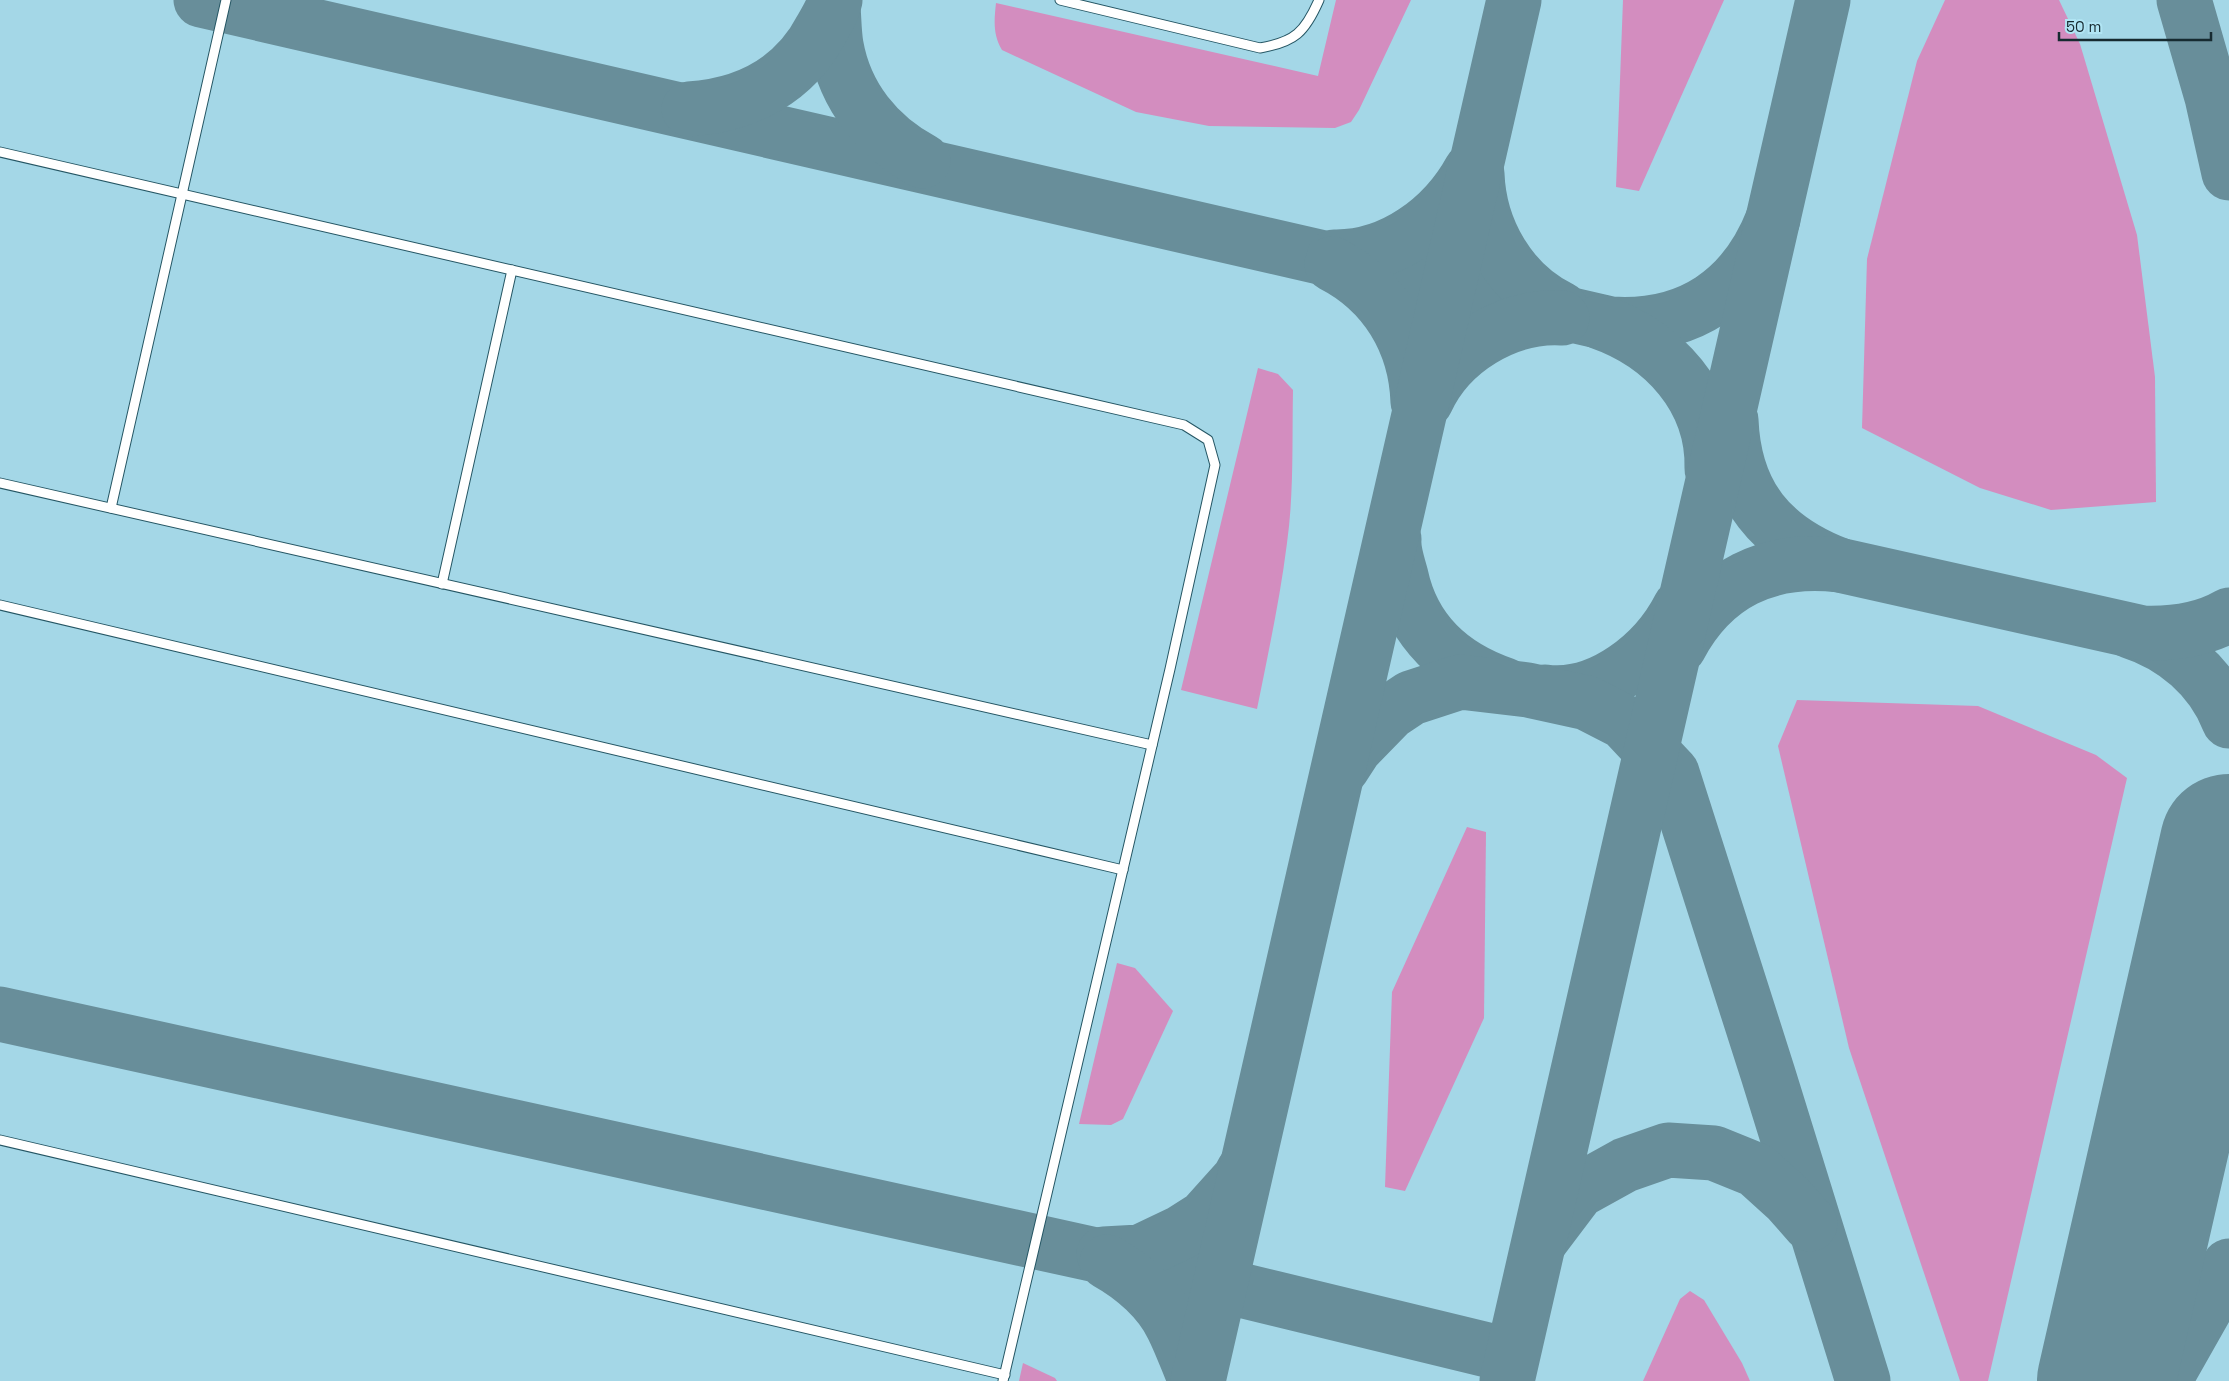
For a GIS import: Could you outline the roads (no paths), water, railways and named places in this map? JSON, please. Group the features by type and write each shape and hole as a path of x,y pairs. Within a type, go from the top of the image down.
{"lane":[{"path":"111,508 226,0"},
{"path":"1060,0 1260,48 1276,45 1294,38 1310,22 1319,0"},
{"path":"0,152 1184,425 1208,440 1215,465 1152,745 1004,1378 0,1140"},
{"path":"442,584 512,270"},
{"path":"0,483 1152,745"},
{"path":"0,605 1123,870"}]}
